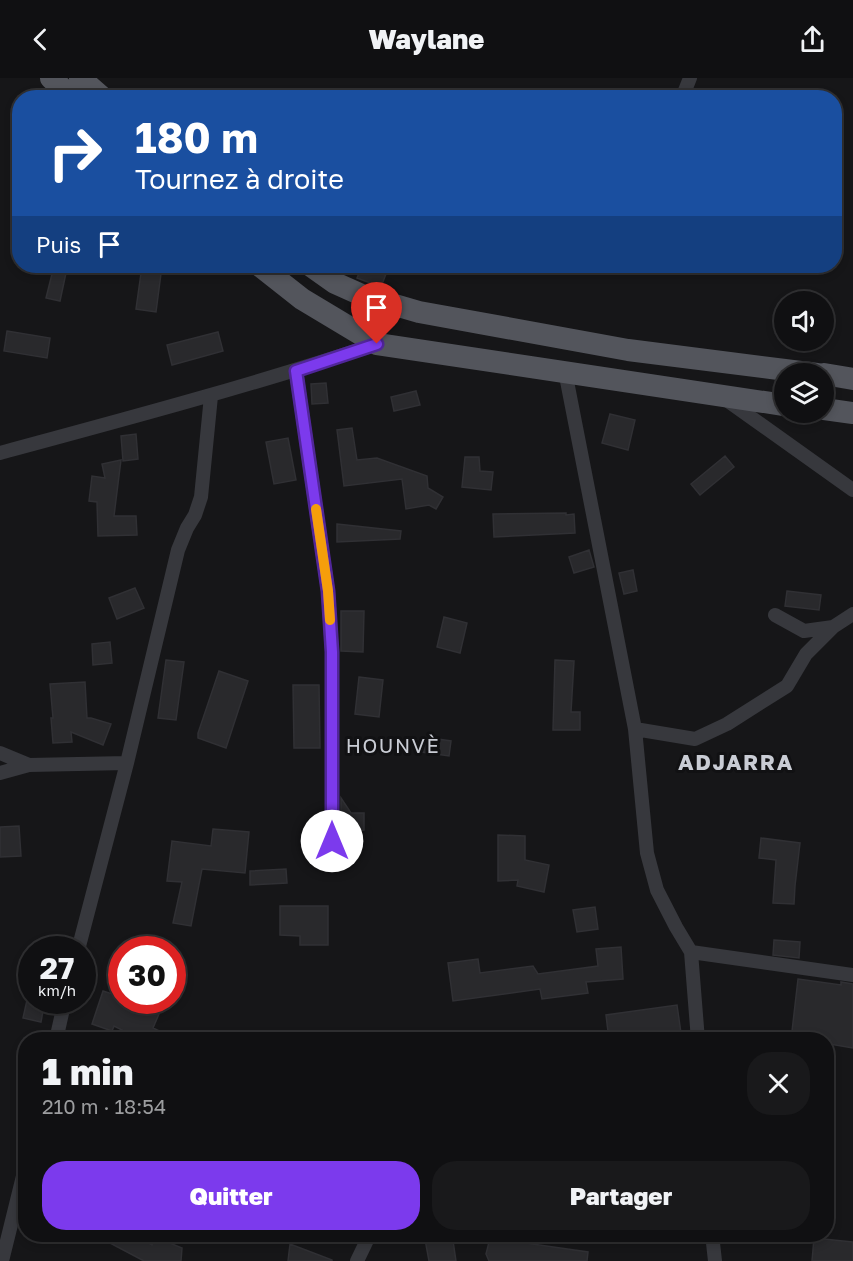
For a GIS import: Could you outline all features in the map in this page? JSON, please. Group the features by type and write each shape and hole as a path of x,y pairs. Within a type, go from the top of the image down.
{"main road":[{"path":"51,78 64,90"},
{"path":"80,78 94,90"},
{"path":"269,273 302,299 377,344 774,404"},
{"path":"321,273 335,283 364,297 419,312 628,350 774,369"},
{"path":"834,375 853,378"},
{"path":"834,410 853,412"}],"street":[{"path":"0,453 210,396 377,344"},
{"path":"296,371 328,591 332,652 332,841"},
{"path":"565,371 635,729 647,853 657,890 691,952 697,1032"},
{"path":"82,936 178,550 201,497 210,396"},
{"path":"721,396 853,490"},
{"path":"635,729 694,739 727,724 787,686 806,654 833,627 853,614"},
{"path":"775,615 804,631 833,627"},
{"path":"0,753 28,765"},
{"path":"0,773 28,765 126,764"},
{"path":"691,952 853,975"},
{"path":"58,1032 62,1014"},
{"path":"2,1261 18,1196"},
{"path":"357,1261 366,1242"},
{"path":"713,1242 715,1261"}],"building":[{"path":"52,273 66,273 60,301 46,298"},
{"path":"141,273 161,273 156,312 136,309"},
{"path":"359,273 386,273 381,287 357,278"},
{"path":"7,331 50,338 47,358 4,351"},
{"path":"218,332 223,351 172,365 167,345"},
{"path":"326,383 328,403 312,404 311,384"},
{"path":"416,391 420,405 394,411 391,397"},
{"path":"610,414 635,420 628,450 602,443"},
{"path":"352,428 357,460 377,458 427,476 428,488 443,497 436,509 429,505 406,509 402,479 344,486 337,430"},
{"path":"136,434 138,459 123,461 121,436"},
{"path":"288,438 296,480 274,484 266,442"},
{"path":"725,456 734,467 700,495 691,484"},
{"path":"465,457 479,457 480,471 493,472 491,490 462,487"},
{"path":"121,460 114,516 136,516 137,535 98,536 97,502 89,501 92,476 105,478 102,464"},
{"path":"566,513 566,515 574,514 575,533 494,537 493,514"},
{"path":"337,524 401,531 400,539 337,542"},
{"path":"589,550 594,567 574,573 569,557"},
{"path":"633,570 637,591 624,594 619,573"},
{"path":"135,588 144,608 117,619 109,598"},
{"path":"787,591 821,595 819,610 785,606"},
{"path":"341,611 364,611 363,652 341,651"},
{"path":"444,617 467,623 460,653 437,647"},
{"path":"110,642 112,663 93,665 92,644"},
{"path":"166,660 184,662 176,720 158,718"},
{"path":"555,660 574,661 571,712 580,712 580,730 553,730"},
{"path":"219,671 248,681 226,748 198,738"},
{"path":"359,677 383,680 379,717 355,714"},
{"path":"85,682 87,718 111,724 103,745 71,732 72,742 53,743 50,684"},
{"path":"293,685 319,685 320,748 294,748"},
{"path":"424,737 451,741 449,756 422,752"},
{"path":"341,798 351,813 364,813 364,830 341,833"},
{"path":"19,826 21,856 0,857 0,827"},
{"path":"213,829 249,832 245,873 202,869 191,926 173,923 182,882 167,881 172,841 211,846"},
{"path":"498,835 525,836 525,860 549,865 544,892 517,886 518,880 498,881"},
{"path":"761,838 800,843 794,904 773,903 776,860 759,858"},
{"path":"286,869 287,883 250,885 250,871"},
{"path":"280,906 328,906 328,945 300,945 300,936 280,935"},
{"path":"595,907 598,929 577,932 573,910"},
{"path":"774,940 800,942 799,958 773,955"},
{"path":"621,947 623,979 586,982 588,993 542,999 540,989 453,1001 448,963 478,959 480,973 533,966 538,974 598,966 596,949"},
{"path":"798,979 841,985 841,982 853,984 853,1048 834,1045 834,1032 792,1032"},
{"path":"103,991 108,993 108,1014 159,1014 153,1028 161,1032 126,1032 114,1026 112,1031 92,1024"},
{"path":"677,1005 681,1032 608,1032 606,1015"},
{"path":"24,1014 42,1014 41,1022 23,1018"},
{"path":"834,1240 853,1242 853,1261 812,1261 814,1242 834,1242"},
{"path":"108,1242 147,1242 152,1245 153,1242 167,1242 182,1248 181,1261 144,1261"},
{"path":"425,1242 453,1242 456,1261 429,1261"},
{"path":"489,1242 518,1242 588,1252 587,1261 489,1261 486,1254"},
{"path":"290,1244 332,1260 332,1261 288,1261"}],"slow traffic":[{"path":"316,509 330,620"}],"district":[{"name":"HOUNVÈ","path":"393,745"},
{"name":"ADJARRA","path":"736,761"}],"route":[{"path":"332,841 332,652 328,591 296,371 377,344"}]}
